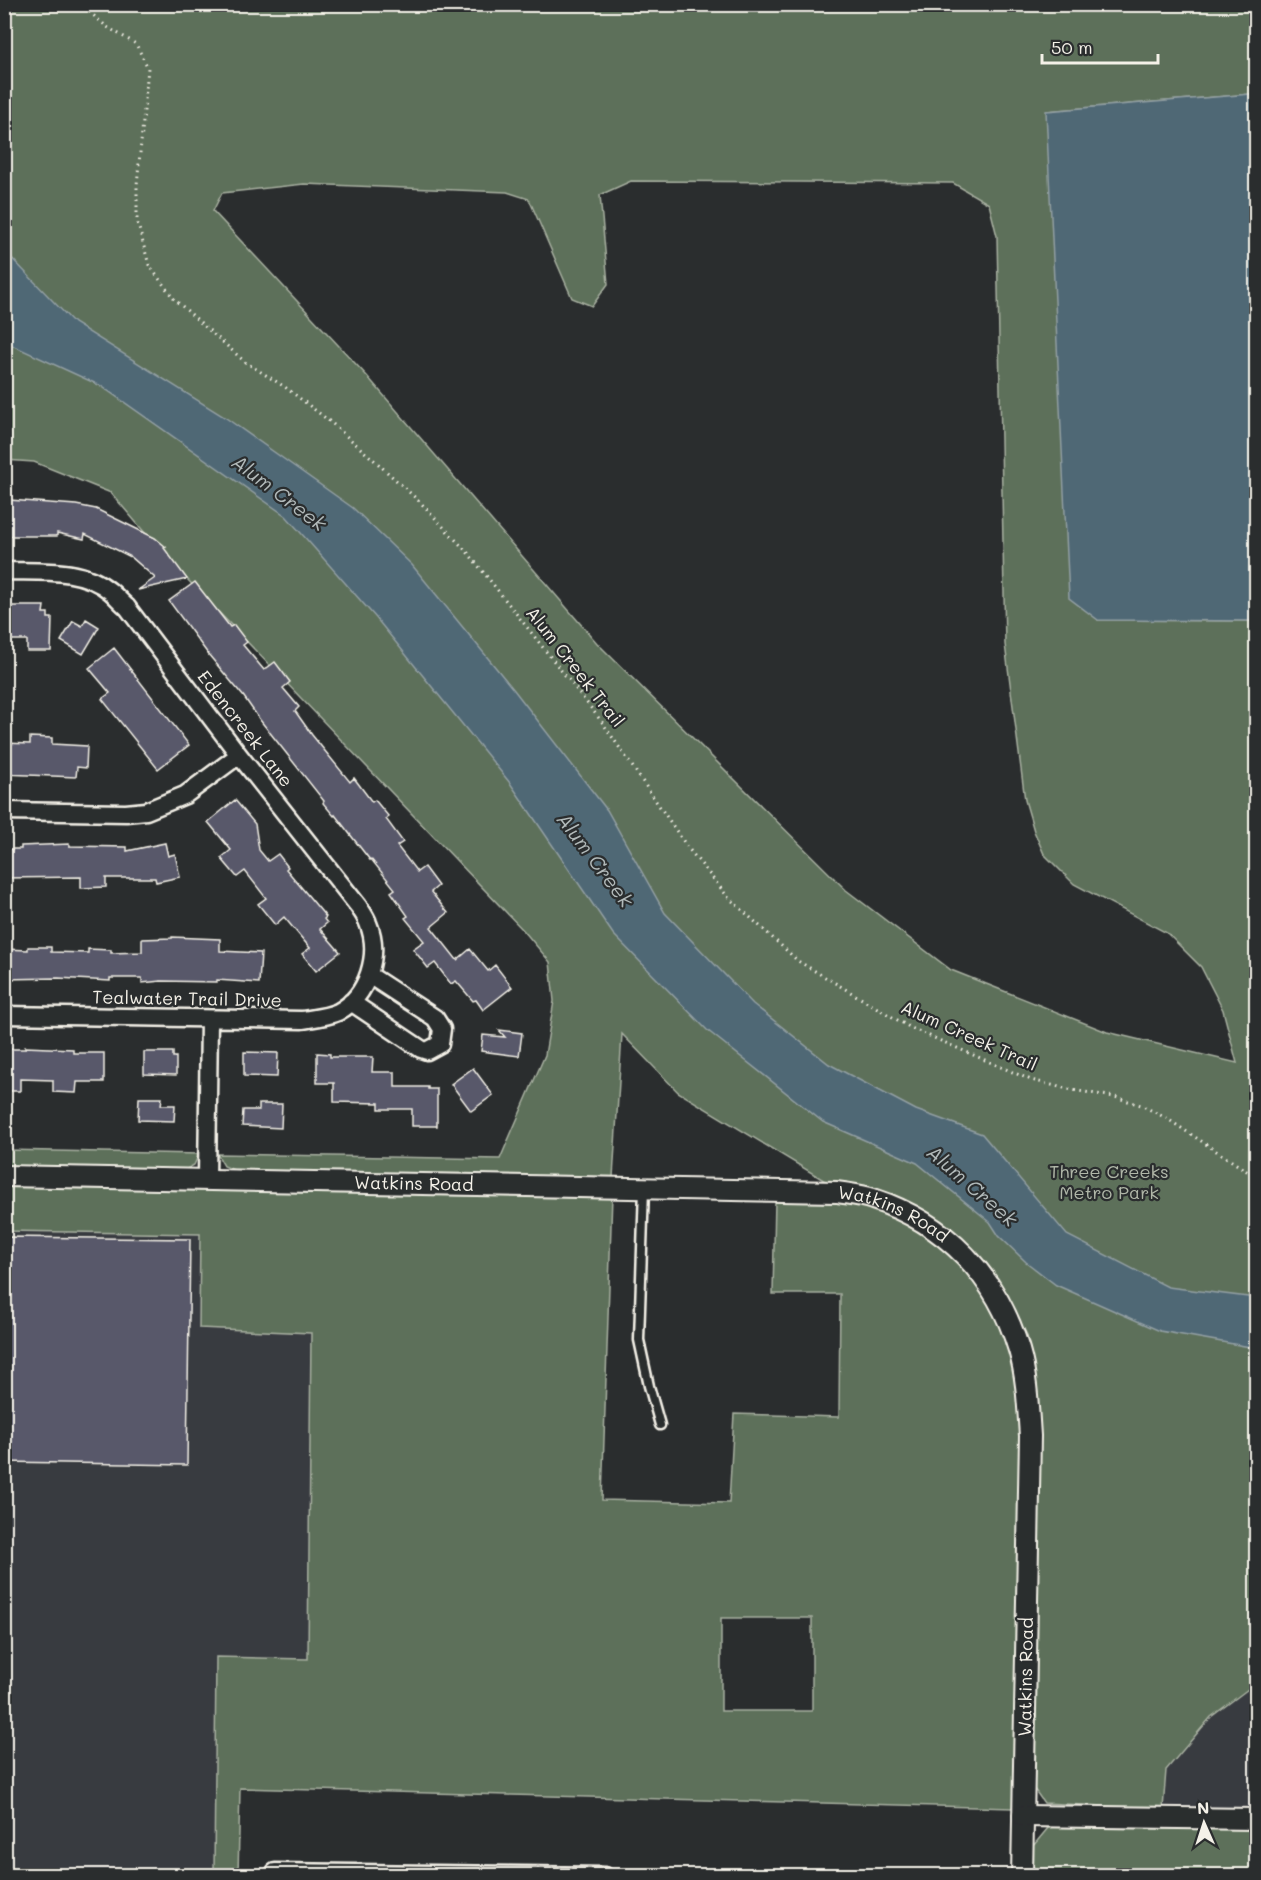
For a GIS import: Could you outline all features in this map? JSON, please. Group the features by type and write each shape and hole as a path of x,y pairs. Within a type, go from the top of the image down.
{"street":[{"name":"Edencreek Lane","path":"4,571 58,572 88,578 109,589 127,607 239,755 359,907 368,923 372,943 369,975 356,998"},
{"path":"4,812 126,813 146,811 185,795 239,755"},
{"path":"356,998 421,1049 427,1051 440,1044 442,1029 435,1018 369,975"},
{"name":"Tealwater Trail Drive","path":"4,1015 302,1020 330,1015 356,998"},
{"path":"207,1180 209,1019"},
{"name":"Watkins Road","path":"4,1176 837,1192 871,1198 904,1211 932,1226 958,1247 978,1270 1006,1316 1019,1351 1028,1406 1030,1436 1022,1875"},
{"path":"1023,1816 1257,1819"},
{"path":"275,1872 605,1875"}],"lane":[{"path":"644,1187 639,1340 660,1425"}],"path":[{"name":"Alum Creek Trail","path":"80,4 107,27 136,44 148,68 137,185 137,221 149,265 174,299 245,362 285,387 328,420 420,502 469,554 602,722 688,848 728,897 798,961 910,1028 1031,1080 1115,1097 1141,1105 1166,1118 1257,1177"}],"shaded area":[{"path":"5,1231 201,1234 199,1328 311,1332 308,1660 216,1657 214,1875 5,1876"},
{"path":"1256,1683 1256,1810 1163,1809 1165,1770 1211,1717"}],"green space":[{"name":"Three Creeks Metro Park","path":"5,5 1256,5 1256,97 1251,94 1047,111 1098,620 1256,621 1256,1683 1211,1717 1166,1770 1163,1809 1044,1803 1032,1786 1037,1397 1027,1335 1002,1288 960,1263 986,1294 1011,1346 1021,1413 1022,1477 1013,1808 240,1788 238,1875 214,1875 216,1657 308,1659 311,1333 199,1328 200,1234 5,1231 5,1184 612,1195 602,1500 729,1503 734,1414 839,1417 840,1294 773,1294 775,1200 844,1203 870,1208 678,1092 622,1034 613,1177 239,1172 224,1166 217,1154 500,1159 545,1055 554,1001 550,962 524,931 163,554 111,493 34,462 5,460","holes":["631,181 953,183 989,204 997,236 1005,644 1025,800 1044,854 1074,884 1167,933 1201,967 1223,1010 1237,1063 1107,1032 951,970 846,890 597,643 367,376 213,211 222,193 304,184 507,192 529,199 572,298 592,306 608,284 600,195","721,1618 812,1618 812,1711 721,1711"]},
{"path":"5,1150 199,1154 194,1165 181,1172 5,1169"},
{"path":"1071,1824 1256,1826 1256,1875 1032,1876 1033,1846 1048,1828"}],"water":[{"path":"1251,94 1256,97 1256,621 1098,620 1069,598 1046,111"},
{"name":"Alum Creek","path":"4,250 74,323 226,418 353,508 412,565 514,690 607,810 665,913 753,1004 829,1064 916,1110 982,1134 1067,1235 1168,1287 1256,1298 1256,1348 1160,1331 1056,1285 1026,1262 999,1236 990,1222 917,1163 823,1122 707,1030 613,934 510,783 376,618 286,516 101,386 7,343 4,339"}],"building":[{"path":"9,500 76,505 96,509 155,538 166,547 164,548 187,579 138,590 155,578 131,557 85,534 84,539 57,533 57,536 7,536"},
{"path":"195,582 230,627 234,625 247,642 243,645 264,670 275,662 290,682 283,688 299,707 295,711 312,735 350,782 354,778 372,802 375,800 389,817 386,819 403,842 397,846 417,872 424,867 438,886 431,892 448,913 431,927 457,960 470,949 488,971 495,965 512,987 483,1010 456,981 451,984 435,963 428,968 413,949 424,941 405,918 408,916 391,892 395,889 323,803 324,801 169,601"},
{"path":"4,606 44,606 43,613 48,613 48,618 52,618 51,651 27,651 27,640 4,640"},
{"path":"86,619 99,627 83,654 61,641 73,621 82,626"},
{"path":"114,648 189,745 158,769 102,699 110,693 89,668"},
{"path":"30,737 52,738 52,744 87,746 86,768 77,767 76,777 4,774 4,743 30,744"},
{"path":"235,800 255,824 259,850 268,861 278,854 288,867 286,869 326,917 324,919 327,923 320,929 340,952 316,971 302,954 310,948 284,917 275,925 258,904 266,898 245,871 237,877 221,858 231,850 208,822"},
{"path":"165,843 168,856 175,854 180,877 156,882 155,878 106,878 106,887 81,888 81,877 4,878 4,849 69,844 69,846 127,847 127,851"},
{"path":"172,937 220,939 220,951 261,953 259,983 217,980 217,982 142,983 142,978 110,978 110,981 58,978 4,979 4,949 28,950 28,947 51,947 51,952 88,953 88,949 111,950 111,953 142,952 142,939"},
{"path":"499,1030 522,1033 519,1056 481,1051 483,1035 505,1037"},
{"path":"25,1047 73,1049 73,1053 104,1053 104,1082 77,1082 76,1093 53,1092 53,1080 20,1079 20,1091 4,1091 4,1049 25,1049"},
{"path":"144,1052 173,1052 173,1057 176,1057 176,1075 144,1074"},
{"path":"244,1052 278,1053 277,1077 244,1076"},
{"path":"317,1053 330,1054 330,1057 373,1057 372,1072 395,1072 395,1087 437,1089 437,1126 412,1126 412,1109 379,1109 379,1103 334,1102 334,1083 317,1083"},
{"path":"473,1068 493,1095 471,1111 451,1084"},
{"path":"139,1098 162,1098 161,1105 175,1105 174,1121 138,1120"},
{"path":"259,1104 282,1104 281,1128 242,1126 243,1110 259,1110"},
{"path":"4,1237 190,1239 187,1465 4,1462"}]}
